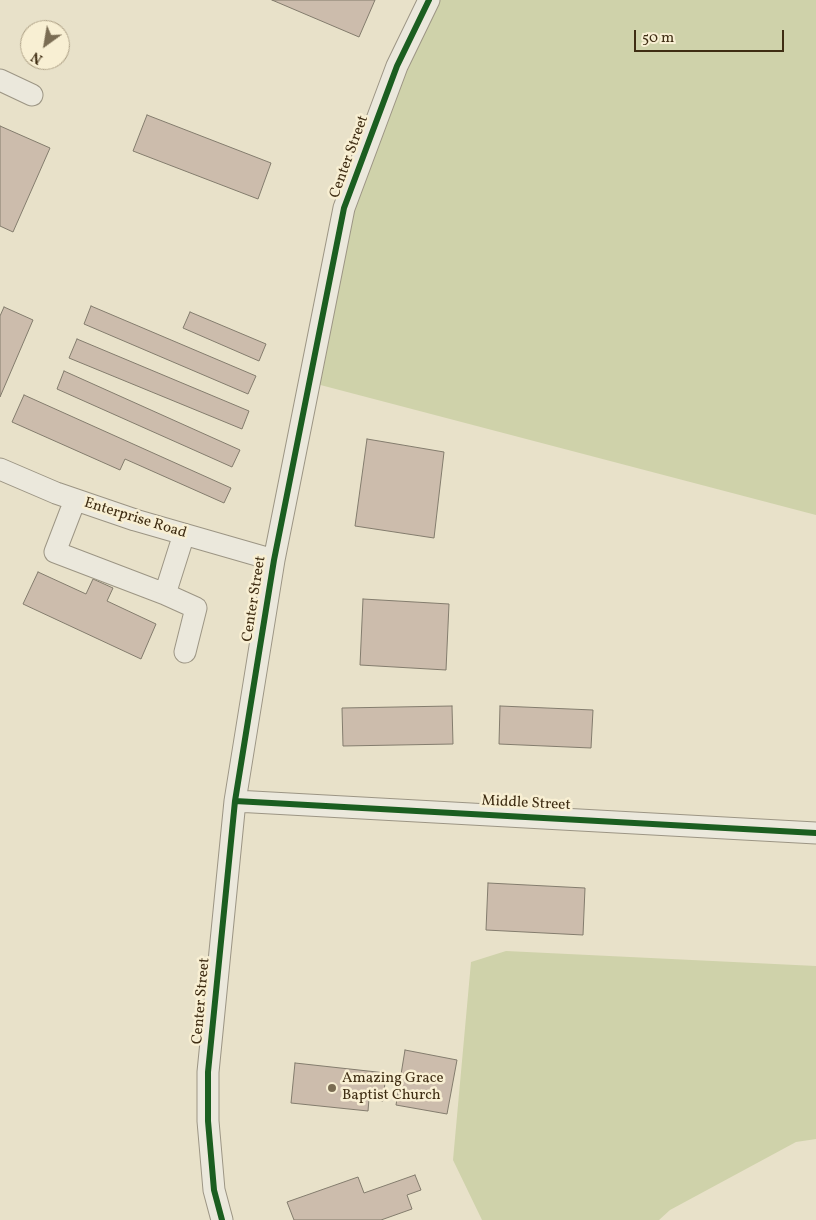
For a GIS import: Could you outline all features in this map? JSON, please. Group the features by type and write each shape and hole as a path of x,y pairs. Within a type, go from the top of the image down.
{"street":[{"name":"Center Street","path":"222,1220 214,1190 208,1121 208,1072 235,801 274,560 344,208 397,66 429,0"},
{"path":"0,80 32,95"},
{"name":"Enterprise Road","path":"0,469 56,494 274,560"},
{"path":"75,500 55,552 165,594 196,608 186,652"},
{"path":"165,594 184,534"},
{"name":"Middle Street","path":"235,801 816,833"}],"green space":[{"path":"429,0 816,0 816,515 309,382 344,208"},
{"path":"506,951 816,966 816,1139 796,1142 670,1210 659,1220 482,1220 453,1160 471,962"}],"building":[{"path":"272,0 375,0 359,37"},
{"path":"147,115 271,163 258,199 133,151"},
{"path":"0,126 50,148 13,232 0,226"},
{"path":"91,306 256,376 248,394 84,324"},
{"path":"4,307 33,320 0,397 0,316"},
{"path":"190,312 266,344 259,361 183,328"},
{"path":"77,339 249,411 242,429 69,358"},
{"path":"64,371 240,450 232,467 57,389"},
{"path":"24,395 231,488 224,503 125,459 120,470 12,422"},
{"path":"367,439 444,452 434,538 355,526"},
{"path":"38,572 86,594 93,579 113,588 107,601 156,624 141,659 23,604"},
{"path":"363,599 449,604 446,670 360,665"},
{"path":"452,706 453,744 343,746 342,708"},
{"path":"500,706 593,710 591,748 499,744"},
{"path":"488,883 585,888 583,935 486,930"},
{"path":"405,1050 457,1060 447,1114 396,1105"},
{"path":"295,1063 386,1073 383,1101 369,1099 368,1111 291,1103"},
{"path":"415,1175 421,1190 407,1195 412,1209 381,1220 294,1220 287,1202 358,1177 364,1193"}],"cycle path":[{"path":"222,1220 214,1190 208,1121 208,1072 235,801 274,560 344,208 397,66 429,0"},
{"path":"235,801 816,833"}],"place":[{"name":"Amazing Grace Baptist Church","path":"332,1088"}]}
